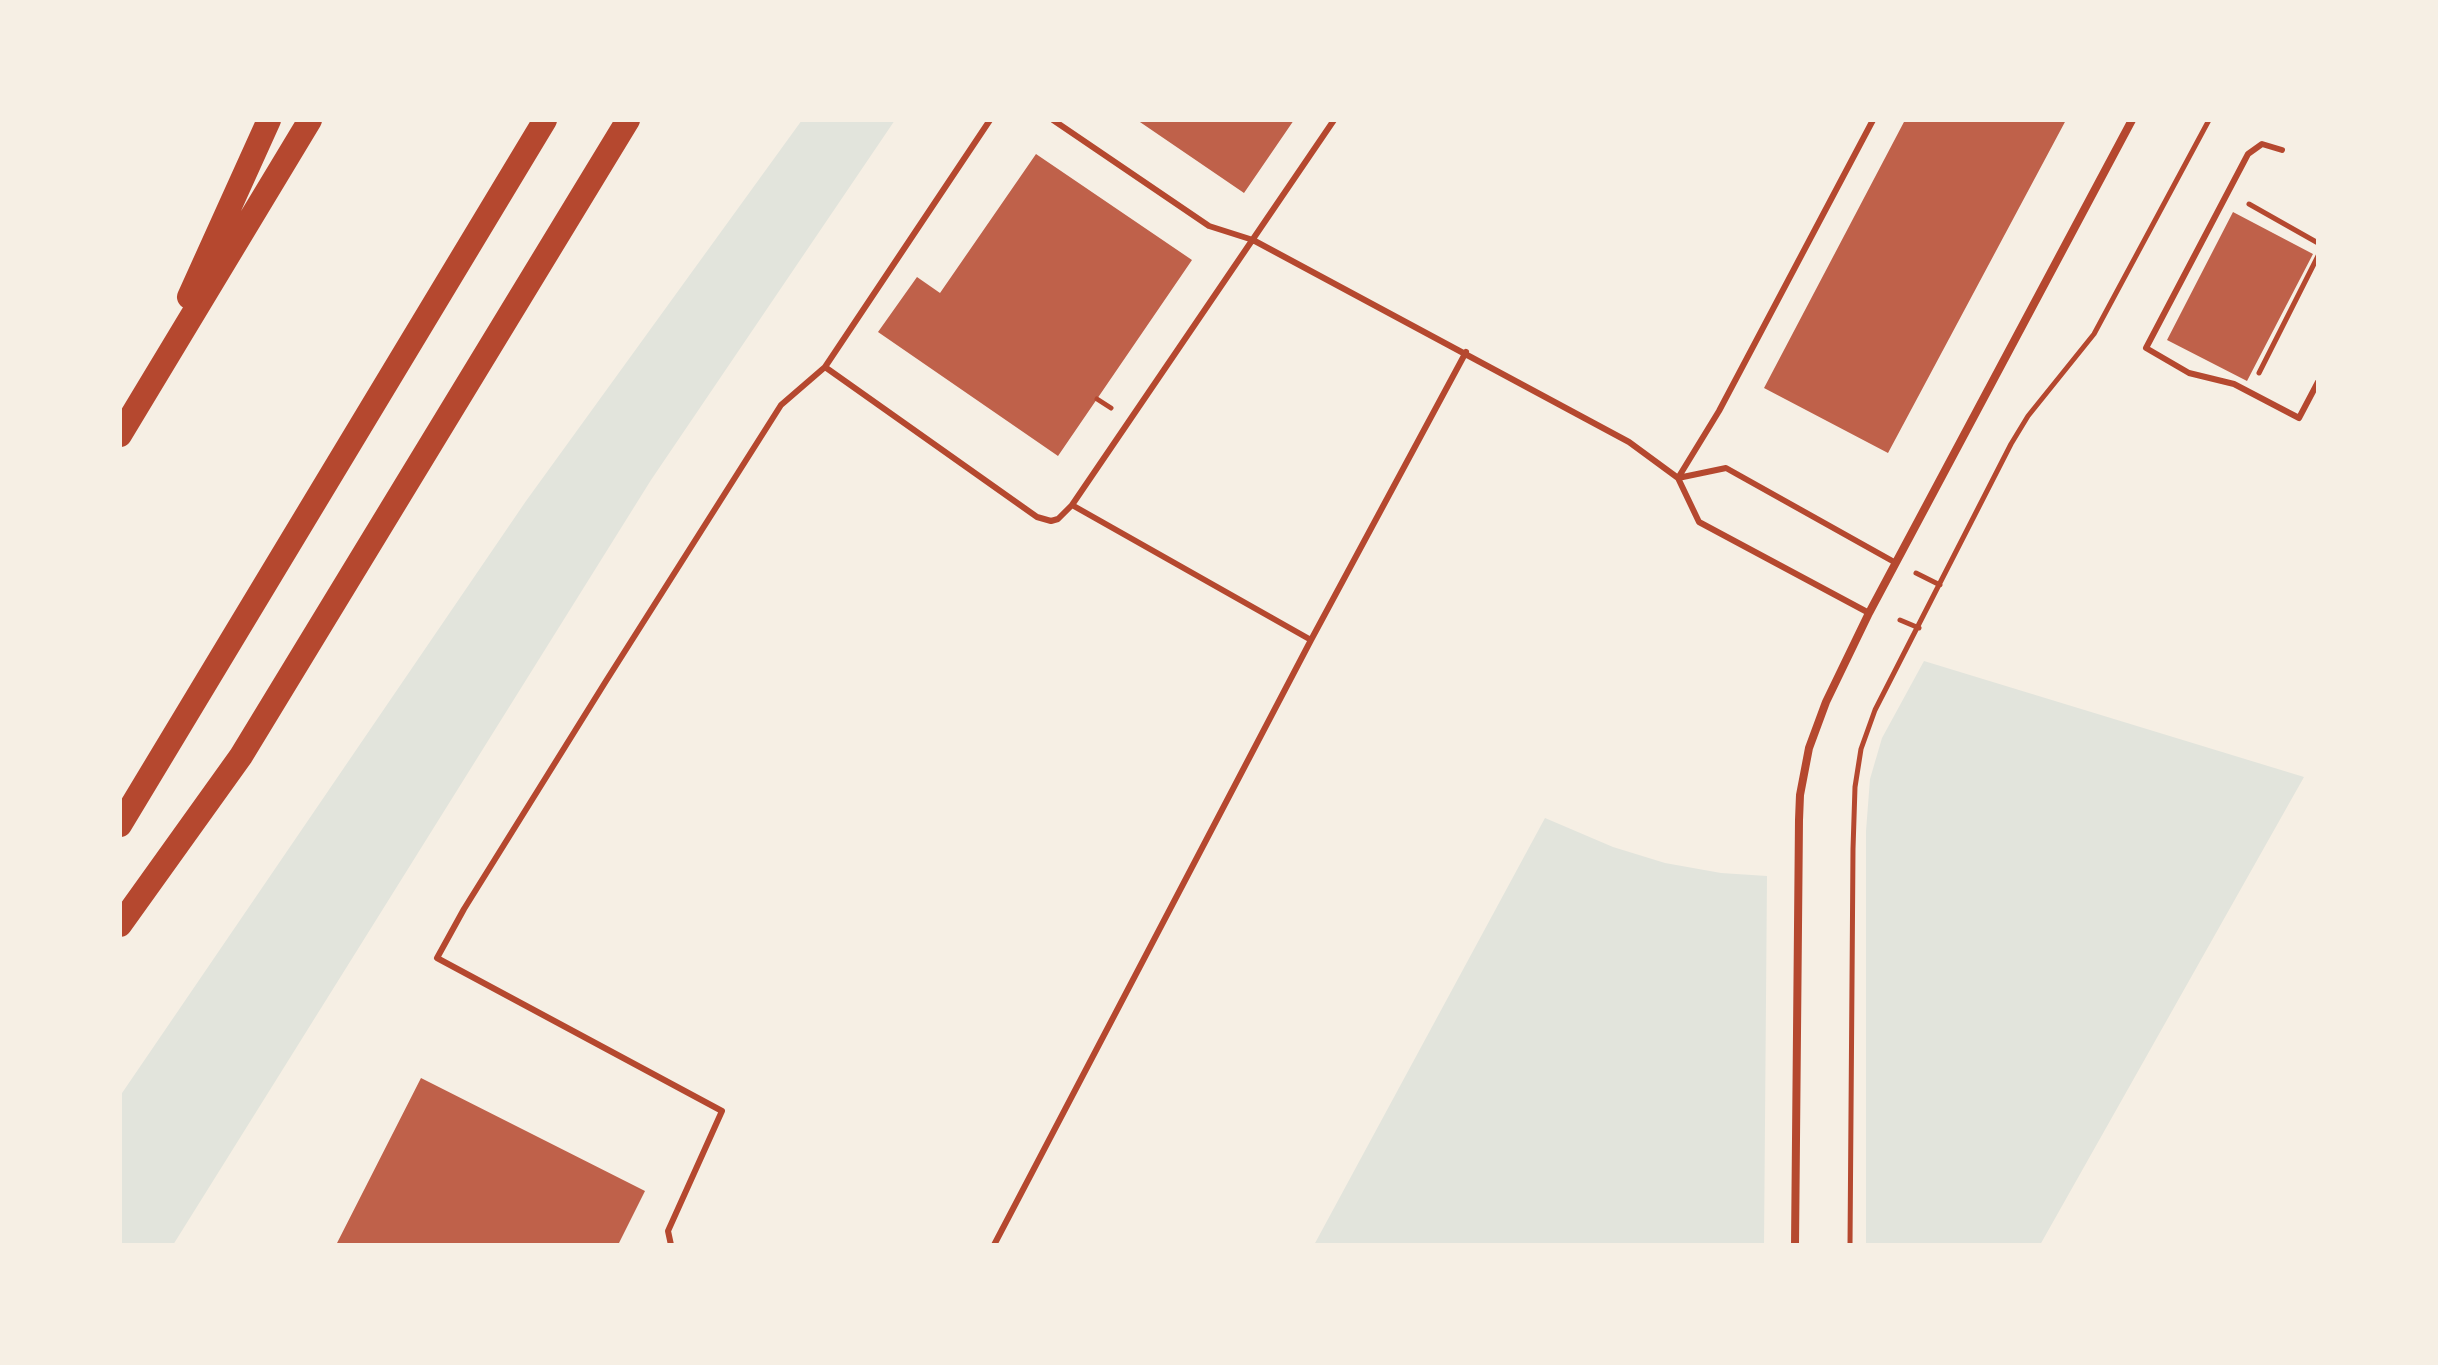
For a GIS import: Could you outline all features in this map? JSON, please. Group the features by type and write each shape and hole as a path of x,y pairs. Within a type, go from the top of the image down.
{"highway":[{"path":"145,394 269,120"},
{"path":"120,435 310,120"},
{"path":"120,825 545,120"},
{"path":"120,925 241,756 628,120"}],"street":[{"path":"1795,1245 1800,795 1816,724 1869,613 2132,120"}],"lane":[{"path":"671,1245 668,1231 722,1111 437,958 589,708 781,405 825,367 990,120"},
{"path":"1053,120 1209,226 1253,240 1629,442 1678,478 1699,522 1869,613"},
{"path":"825,367 1037,517 1051,521 1058,519 1072,505 1334,120"},
{"path":"1678,478 1719,411 1873,120"},
{"path":"2282,150 2262,144 2248,154 2146,348 2189,373 2234,384 2299,418 2318,382"},
{"path":"994,1245 1311,640 1466,352"},
{"path":"1678,478 1726,468 1896,563"},
{"path":"1072,505 1311,640"}],"path":[{"path":"1850,1245 1855,787 1861,749 1875,710 2011,444 2028,416 2094,334 2209,120"},
{"path":"2240,199 2318,243"},
{"path":"2269,379 2259,373 2276,332 2318,256"},
{"path":"1097,399 1106,405"},
{"path":"1900,620 1919,628"}],"shaded area":[{"path":"802,120 895,120 651,480 173,1245 120,1245 120,1096 526,501"},
{"path":"1924,661 2304,777 2040,1245 1866,1245 1866,831 1870,779 1882,738"},
{"path":"1545,818 1613,847 1665,863 1721,873 1767,876 1764,1245 1314,1245"}],"building":[{"path":"1137,120 1294,120 1244,193"},
{"path":"1905,120 2066,120 1888,453 1764,388"},
{"path":"1036,154 1192,260 1058,456 878,332 917,277 940,293"},
{"path":"2233,212 2313,254 2247,381 2167,340"},
{"path":"421,1078 645,1191 618,1245 336,1245"}]}
